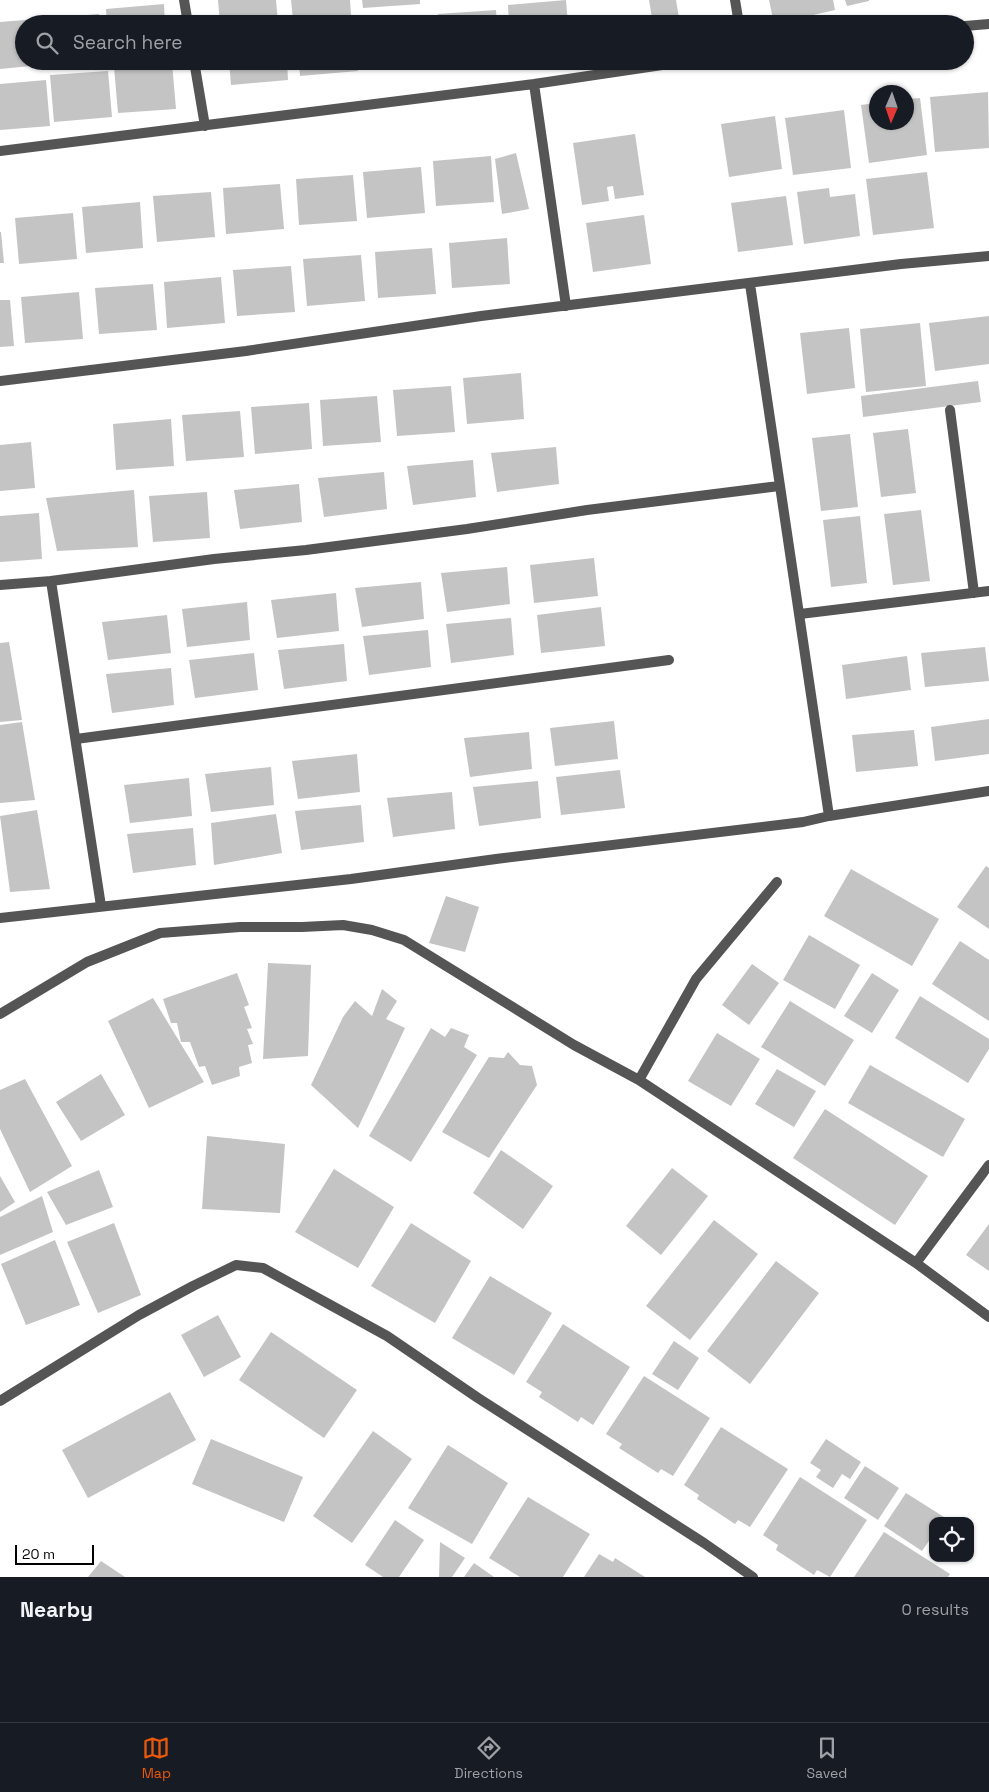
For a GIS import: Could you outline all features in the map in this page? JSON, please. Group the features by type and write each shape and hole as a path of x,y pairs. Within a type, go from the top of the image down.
{"street":[{"path":"184,0 186,15"},
{"path":"736,0 738,15"},
{"path":"974,25 989,24"},
{"path":"196,70 205,126"},
{"path":"0,151 534,84 628,70"},
{"path":"534,84 566,306"},
{"path":"0,381 256,350 481,316 901,264 989,256"},
{"path":"750,284 829,816"},
{"path":"950,410 974,593"},
{"path":"0,585 51,581 401,537 587,510 779,486"},
{"path":"51,581 101,906"},
{"path":"800,614 989,591"},
{"path":"76,740 669,660"},
{"path":"0,918 351,878 803,822 829,816 989,791"},
{"path":"638,1080 696,979 777,882"},
{"path":"0,1014 87,962 160,933 240,927 343,925 372,930 404,940 574,1045 638,1080 916,1264 989,1317"},
{"path":"916,1264 989,1165"},
{"path":"0,1401 139,1315 193,1286 236,1265 263,1268 387,1336 478,1398 704,1543 753,1577"}],"building":[{"path":"218,0 276,0 277,15 219,15"},
{"path":"291,0 350,0 351,15 292,15"},
{"path":"362,0 420,0 420,4 363,8"},
{"path":"566,0 567,15 509,15 508,5"},
{"path":"649,0 676,0 678,15 652,15"},
{"path":"769,0 833,0 835,10 813,15 772,15"},
{"path":"845,0 869,0 869,1 847,6"},
{"path":"164,4 165,15 106,15 106,9"},
{"path":"496,10 496,15 438,15"},
{"path":"15,21 15,68 0,69 0,22"},
{"path":"114,70 173,70 176,109 118,113"},
{"path":"230,70 287,70 288,80 231,85"},
{"path":"300,70 358,71 300,76"},
{"path":"108,71 112,117 54,122 50,75"},
{"path":"46,80 50,126 0,130 0,84"},
{"path":"988,92 989,148 935,152 930,97"},
{"path":"914,98 920,98 927,155 869,163 861,105 869,104 869,130 914,130"},
{"path":"844,110 851,168 793,175 785,118"},
{"path":"775,116 782,169 729,177 721,124"},
{"path":"635,134 644,195 615,199 613,186 607,187 609,201 582,205 573,143"},
{"path":"516,153 529,209 502,214 495,159"},
{"path":"491,156 494,202 436,206 433,161"},
{"path":"421,167 425,213 367,218 363,172"},
{"path":"927,172 934,228 873,235 866,179"},
{"path":"353,175 357,221 299,225 296,179"},
{"path":"280,184 284,229 226,234 223,188"},
{"path":"829,188 830,197 855,194 860,236 804,244 797,192"},
{"path":"211,192 215,237 157,242 153,196"},
{"path":"786,196 793,245 738,252 731,203"},
{"path":"140,202 143,248 86,253 82,207"},
{"path":"73,213 77,259 19,264 15,218"},
{"path":"644,215 651,264 593,272 586,223"},
{"path":"1,232 4,263 0,263"},
{"path":"507,238 510,284 452,288 449,243"},
{"path":"432,248 436,294 378,298 375,252"},
{"path":"361,255 365,301 307,306 303,259"},
{"path":"291,266 295,312 237,316 233,270"},
{"path":"221,277 225,323 167,328 164,282"},
{"path":"153,284 157,330 99,334 95,288"},
{"path":"79,292 83,339 25,343 21,297"},
{"path":"0,300 10,300 14,346 0,347"},
{"path":"989,316 989,364 935,371 929,323"},
{"path":"920,323 926,386 866,392 860,329"},
{"path":"849,328 855,388 807,394 800,333"},
{"path":"521,373 524,419 467,424 463,378"},
{"path":"978,381 981,402 863,417 861,396"},
{"path":"451,386 455,432 397,436 393,390"},
{"path":"377,396 381,442 323,446 320,400"},
{"path":"309,403 312,449 255,454 251,407"},
{"path":"240,411 244,457 186,461 182,415"},
{"path":"171,419 174,466 116,470 113,424"},
{"path":"908,429 916,493 881,497 873,433"},
{"path":"850,434 858,507 821,511 812,438"},
{"path":"31,442 35,488 0,491 0,445"},
{"path":"556,447 559,484 497,492 491,453"},
{"path":"473,460 476,497 413,505 407,466"},
{"path":"384,472 387,509 324,517 318,478"},
{"path":"299,484 302,522 240,529 234,490"},
{"path":"134,490 138,547 57,551 46,498"},
{"path":"207,492 210,538 153,542 149,496"},
{"path":"921,510 930,581 893,585 884,514"},
{"path":"39,513 42,559 0,562 0,516"},
{"path":"860,516 867,583 831,587 823,520"},
{"path":"594,558 598,596 534,603 530,565"},
{"path":"507,567 510,604 447,612 441,573"},
{"path":"421,582 424,619 362,627 355,588"},
{"path":"336,593 339,631 277,638 271,600"},
{"path":"247,602 250,640 187,647 182,609"},
{"path":"601,607 605,646 541,653 537,615"},
{"path":"167,615 171,653 108,660 102,622"},
{"path":"511,618 514,655 451,663 446,624"},
{"path":"428,630 431,667 369,675 363,636"},
{"path":"9,642 22,720 0,722 0,643"},
{"path":"344,644 347,681 284,689 278,650"},
{"path":"985,647 989,681 925,687 921,653"},
{"path":"254,653 258,690 195,698 189,660"},
{"path":"907,656 911,690 846,699 842,665"},
{"path":"171,668 174,705 112,713 106,674"},
{"path":"989,719 989,754 935,761 931,727"},
{"path":"614,721 618,759 555,766 550,728"},
{"path":"22,722 35,800 0,803 0,725"},
{"path":"914,730 918,766 856,772 852,735"},
{"path":"529,732 532,769 470,777 464,738"},
{"path":"357,754 360,792 298,799 292,761"},
{"path":"271,767 274,805 211,812 205,774"},
{"path":"620,770 625,808 561,815 556,777"},
{"path":"189,778 192,816 130,823 124,785"},
{"path":"538,781 541,818 479,826 473,787"},
{"path":"452,792 455,829 393,837 387,798"},
{"path":"361,805 364,842 301,850 295,811"},
{"path":"37,810 50,889 10,892 0,816"},
{"path":"276,814 282,853 214,865 211,823"},
{"path":"193,828 196,865 133,873 127,834"},
{"path":"986,866 989,868 989,929 957,907"},
{"path":"851,869 939,919 912,966 824,916"},
{"path":"446,896 479,907 465,952 429,943"},
{"path":"809,935 860,965 835,1009 783,980"},
{"path":"960,941 989,960 989,1021 932,984"},
{"path":"268,963 311,965 308,1056 263,1059"},
{"path":"752,964 779,983 749,1025 722,1005"},
{"path":"237,973 249,1005 244,1007 252,1028 247,1029 253,1044 248,1045 252,1063 239,1067 240,1076 212,1085 205,1066 199,1067 190,1042 181,1042 177,1023 171,1023 163,999"},
{"path":"872,973 899,990 872,1033 844,1016"},
{"path":"382,989 397,1001 386,1019 405,1028 358,1128 311,1085 343,1017 355,1001 372,1016"},
{"path":"920,996 989,1039 989,1049 968,1083 895,1038"},
{"path":"153,998 204,1082 149,1108 108,1021"},
{"path":"790,1001 854,1040 825,1086 761,1047"},
{"path":"431,1028 445,1037 451,1028 469,1035 464,1047 477,1055 411,1162 369,1136"},
{"path":"717,1033 760,1059 731,1106 688,1081"},
{"path":"508,1052 520,1065 532,1066 537,1085 489,1158 442,1132 489,1057 504,1058"},
{"path":"870,1065 965,1119 943,1157 848,1103"},
{"path":"777,1069 816,1091 794,1127 755,1104"},
{"path":"101,1074 125,1115 81,1141 56,1102"},
{"path":"25,1079 72,1166 30,1192 0,1129 0,1090"},
{"path":"825,1109 928,1176 895,1225 793,1158"},
{"path":"207,1136 285,1144 280,1213 202,1209"},
{"path":"501,1150 553,1186 523,1229 473,1193"},
{"path":"672,1168 708,1196 661,1255 626,1226"},
{"path":"334,1169 394,1207 358,1268 295,1232"},
{"path":"99,1170 113,1207 66,1225 47,1192"},
{"path":"0,1176 15,1202 0,1212"},
{"path":"42,1196 53,1232 0,1255 0,1217"},
{"path":"714,1220 758,1254 690,1340 646,1306"},
{"path":"114,1223 141,1295 98,1313 67,1242"},
{"path":"411,1223 471,1261 435,1323 371,1286"},
{"path":"989,1224 989,1271 966,1255"},
{"path":"55,1240 80,1305 26,1325 1,1264"},
{"path":"776,1261 819,1293 750,1384 707,1351"},
{"path":"490,1276 552,1313 514,1375 452,1338"},
{"path":"218,1315 241,1357 204,1377 181,1335"},
{"path":"563,1324 630,1367 593,1425 581,1417 578,1422 539,1397 542,1392 526,1382"},
{"path":"271,1332 357,1390 324,1438 239,1380"},
{"path":"674,1341 699,1358 678,1390 652,1374"},
{"path":"644,1376 710,1418 673,1476 661,1469 658,1473 619,1448 622,1444 606,1434"},
{"path":"170,1392 196,1440 88,1498 62,1450"},
{"path":"721,1427 788,1469 750,1527 738,1520 735,1524 697,1499 699,1495 684,1485"},
{"path":"373,1431 412,1459 352,1543 313,1516"},
{"path":"211,1439 303,1477 284,1522 192,1484"},
{"path":"826,1439 861,1462 850,1479 842,1474 833,1488 816,1477 821,1470 810,1463"},
{"path":"448,1445 508,1483 472,1544 408,1508"},
{"path":"865,1466 899,1488 878,1520 844,1498"},
{"path":"800,1477 867,1520 830,1577 817,1570 814,1575 776,1550 778,1545 763,1535"},
{"path":"906,1493 944,1517 929,1517 929,1541 922,1551 884,1526"},
{"path":"528,1497 590,1534 563,1577 520,1577 489,1558"},
{"path":"395,1520 424,1540 399,1577 383,1577 365,1565"},
{"path":"884,1532 950,1574 948,1577 854,1577"},
{"path":"440,1542 465,1558 452,1577 439,1577"},
{"path":"599,1554 613,1562 615,1558 645,1577 584,1577"},
{"path":"101,1561 125,1577 88,1577"},
{"path":"474,1563 494,1577 464,1577"}]}
